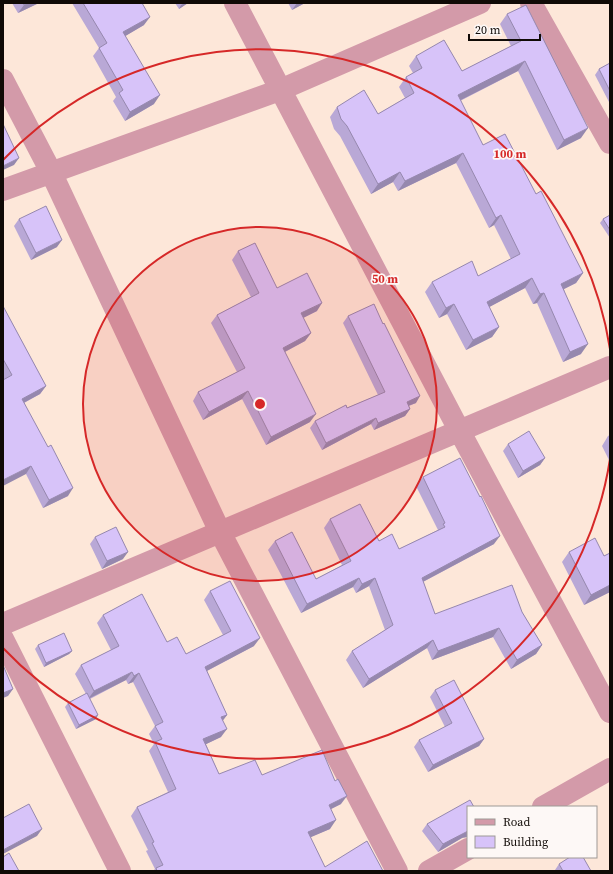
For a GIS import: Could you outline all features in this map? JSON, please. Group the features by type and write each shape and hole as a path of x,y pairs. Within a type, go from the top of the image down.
{"street":[{"path":"235,3 459,430 610,712"},
{"path":"3,190 280,90 480,3"},
{"path":"531,3 610,143"},
{"path":"3,80 51,172 220,532 397,871"},
{"path":"3,624 610,367"},
{"path":"3,639 120,871"},
{"path":"545,806 610,769"},
{"path":"429,871 467,850"}],"building":[{"path":"83,3 142,3 150,17 123,32 160,95 130,112 119,93 123,90 99,48 107,43"},
{"path":"526,5 588,128 564,140 525,61 458,95 483,145 505,134 536,194 541,191 583,273 561,284 588,344 570,352 544,293 540,294 532,278 487,302 499,327 473,340 454,304 446,308 432,282 472,261 478,276 520,254 501,215 496,218 463,153 405,181 400,172 378,184 347,126 341,119 337,107 364,90 378,114 414,93 406,77 422,68 416,56 444,40 462,71 521,41 507,14"},
{"path":"610,63 610,91 599,69"},
{"path":"3,124 19,158 3,166"},
{"path":"46,206 62,240 36,253 19,219"},
{"path":"610,215 610,230 603,219"},
{"path":"255,243 277,288 307,273 322,303 301,313 311,333 283,348 316,414 271,437 248,391 209,412 198,392 245,368 217,315 259,293 238,251"},
{"path":"374,304 420,396 407,402 410,409 378,423 376,418 326,443 315,421 346,405 347,408 385,392 348,316"},
{"path":"3,306 46,386 22,399 48,447 51,445 73,488 49,500 31,466 3,480 3,380 12,375 3,359"},
{"path":"529,431 545,458 523,471 508,444"},
{"path":"460,458 480,497 481,496 500,536 422,578 435,614 512,585 522,612 542,645 517,660 499,628 438,651 433,640 369,679 352,651 393,625 375,578 362,584 359,578 307,604 275,541 292,532 316,579 351,561 330,519 360,504 379,541 392,534 399,549 445,527 443,524 445,523 423,477"},
{"path":"116,527 128,552 107,561 95,537"},
{"path":"595,538 604,556 610,553 610,585 591,595 569,552"},
{"path":"230,581 260,638 205,667 227,715 221,717 227,729 203,739 219,774 255,760 262,775 322,750 335,781 338,779 347,796 329,805 336,820 308,832 325,867 367,841 383,871 157,871 156,868 163,865 137,807 176,789 155,742 162,739 155,726 163,722 139,673 134,676 132,672 94,691 81,665 119,646 103,615 142,594 167,642 177,637 186,654 231,631 210,591"},
{"path":"64,633 72,651 46,663 38,645"},
{"path":"3,665 13,689 3,693"},
{"path":"454,680 484,739 433,765 419,740 452,723 435,690"},
{"path":"87,693 98,715 79,725 68,703"},
{"path":"470,800 473,806 467,806 467,832 443,844 427,824"},
{"path":"29,804 42,829 3,850 3,818"},
{"path":"9,853 19,871 3,871 3,857"},
{"path":"568,858 584,858 591,871 563,871 559,864"}]}
